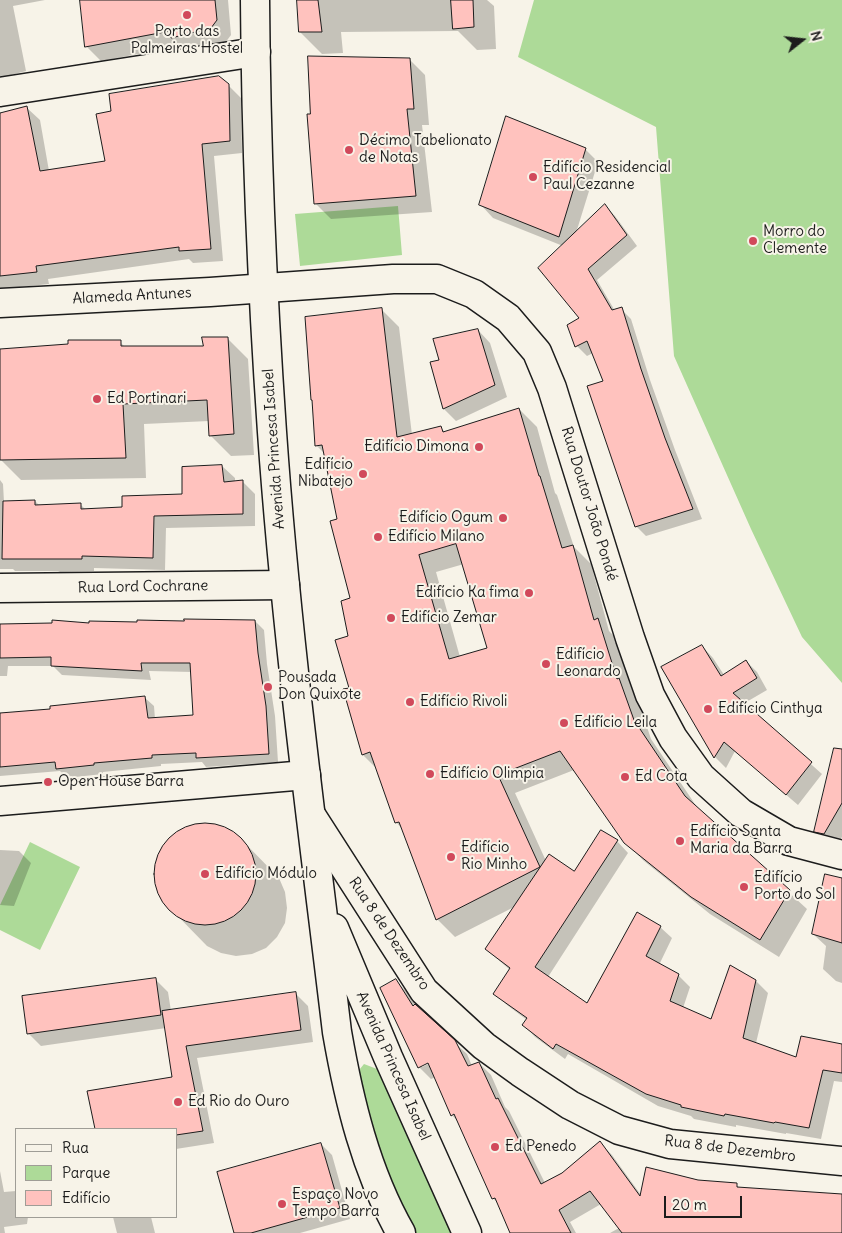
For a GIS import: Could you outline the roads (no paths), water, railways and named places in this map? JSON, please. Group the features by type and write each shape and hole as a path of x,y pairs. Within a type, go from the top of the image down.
{"street":[{"name":"Avenida Princesa Isabel","path":"255,0 263,288 272,433 285,585 306,775 337,1032 344,1071 372,1171 400,1233"},
{"path":"0,92 256,52"},
{"name":"Rua Doutor João Pondé","path":"263,288 393,279 437,280 474,294 508,318 537,352 552,388 630,638 650,694 672,738 701,777 742,813 789,840 842,856"},
{"name":"Alameda Antunes","path":"0,303 263,288"},
{"name":"Rua Lord Cochrane","path":"0,588 285,585"},
{"path":"0,801 306,775"},
{"name":"Rua 8 de Dezembro","path":"311,815 424,991 484,1046 570,1105 619,1130 670,1144 842,1161"},
{"name":"Avenida Princesa Isabel","path":"321,897 388,1057 467,1233"},
{"path":"344,1071 352,1059 361,1053 372,1051 388,1057"}],"place":[{"name":"Porto das Palmeiras Hostel","path":"187,15"},
{"name":"Décimo Tabelionato de Notas","path":"349,150"},
{"name":"Edifício Residencial Paul Cezanne","path":"533,177"},
{"name":"Morro do Clemente","path":"753,241"},
{"name":"Ed Portinari","path":"97,399"},
{"name":"Edifício Dimona","path":"479,447"},
{"name":"Edifício Nibatejo","path":"363,474"},
{"name":"Edifício Ogum","path":"503,518"},
{"name":"Edifício Milano","path":"378,537"},
{"name":"Edifício Ka fima","path":"529,593"},
{"name":"Edifício Zemar","path":"391,618"},
{"name":"Edifício Leonardo","path":"546,664"},
{"name":"Pousada Don Quixote","path":"268,687"},
{"name":"Edifício Rivoli","path":"410,702"},
{"name":"Edifício Cinthya","path":"708,709"},
{"name":"Edifício Leila","path":"564,723"},
{"name":"Edifício Olimpia","path":"430,774"},
{"name":"Ed Cota","path":"625,777"},
{"name":"Open House Barra","path":"48,782"},
{"name":"Edifício Santa Maria da Barra","path":"680,841"},
{"name":"Edifício Rio Minho","path":"451,857"},
{"name":"Edifício Módulo","path":"205,874"},
{"name":"Edifício Porto do Sol","path":"744,887"},
{"name":"Ed Rio do Ouro","path":"178,1102"},
{"name":"Ed Penedo","path":"495,1147"},
{"name":"Espaço Novo Tempo Barra","path":"282,1204"}]}
